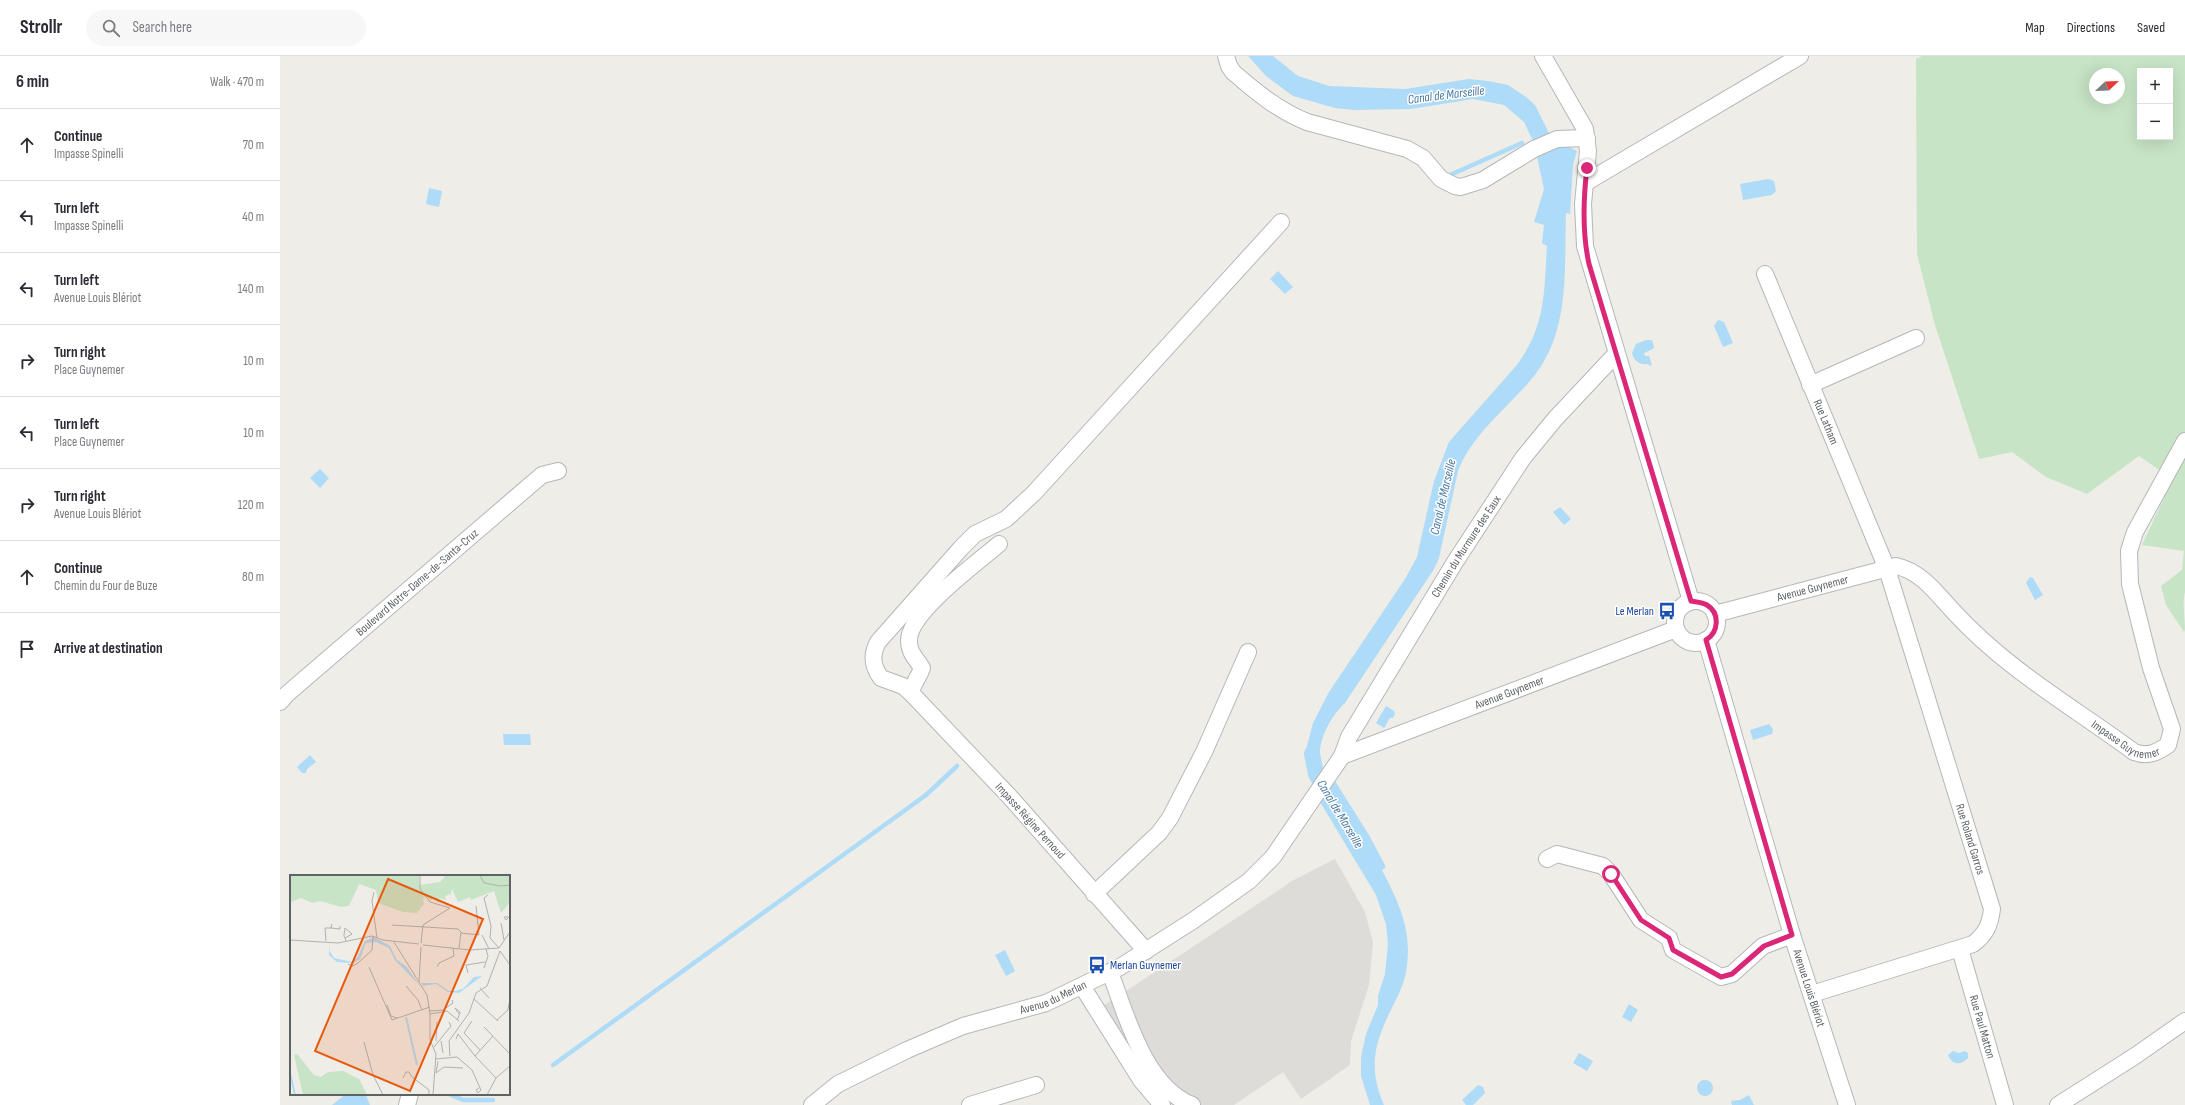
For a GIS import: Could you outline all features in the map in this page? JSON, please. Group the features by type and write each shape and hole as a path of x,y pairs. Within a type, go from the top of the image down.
{"street":[{"path":"1226,56 1228,66 1233,72 1274,106 1307,122 1407,149 1423,158 1441,179 1455,186 1467,186 1483,180 1534,149 1557,139 1587,138"},
{"path":"1543,56 1582,121 1587,138 1583,204 1585,246 1616,354 1690,596 1708,606 1715,614 1716,627 1714,633 1706,640 1697,643 1684,639 1676,629 1677,614 1690,596"},
{"path":"1585,183 1800,56"},
{"name":"Impasse Régine Pernoud","path":"1146,950 1094,894 1010,797 911,693 903,686 881,678 873,662 873,653 878,642 961,548 975,534 1006,519 1034,493 1281,222"},
{"name":"Rue Latham","path":"1765,274 1887,569"},
{"path":"1810,385 1916,338"},
{"name":"Chemin du Murmure des Eaux","path":"1342,756 1349,737 1455,562 1523,458 1555,419 1616,354"},
{"name":"Impasse Guynemer","path":"1887,569 1896,566 1907,568 1927,583 1975,635 2019,672 2078,711 2134,752 2144,756 2156,753 2168,745 2172,729 2151,668 2130,584 2129,551 2135,532 2185,441"},
{"name":"Boulevard Notre-Dame-de-Santa-Cruz","path":"280,702 287,694 542,474 558,471"},
{"path":"911,693 913,683 920,675 922,668 911,654 908,640 914,626 925,609 935,599 999,544"},
{"name":"Avenue Guynemer","path":"1715,614 1887,569"},
{"name":"Rue Roland Garros","path":"1812,994 1973,944 1982,937 1990,924 1992,909 1887,569"},
{"name":"Avenue Guynemer","path":"1342,756 1676,629"},
{"name":"Avenue Louis Blériot","path":"1706,640 1792,935 1847,1105"},
{"path":"1094,894 1159,833 1167,822 1204,752 1248,652"},
{"name":"Avenue du Merlan","path":"812,1105 838,1084 941,1034 1046,1002 1082,986 1110,972 1194,920 1249,881 1273,857 1342,756"},
{"path":"1548,859 1557,854 1603,866 1611,874 1641,920 1669,938 1673,950 1721,977 1732,974 1764,946 1792,935"},
{"name":"Rue Paul Matton","path":"1960,949 2005,1105"},
{"path":"1110,972 1137,1044 1145,1058 1171,1094 1192,1105"},
{"path":"1082,986 1141,1080 1162,1105"},
{"path":"2058,1105 2135,1056 2185,1021"},
{"path":"970,1105 1036,1085"},
{"path":"407,1105 410,1095"}],"shaded area":[{"path":"1335,859 1365,912 1373,942 1369,985 1351,1041 1350,1065 1301,1099 1283,1072 1234,1105 1175,1105 1153,1083 1103,1006 1288,883"}],"green space":[{"path":"1922,56 2185,56 2184,632 2166,605 2161,586 2182,570 2184,551 2142,545 2173,479 2139,456 2087,494 2046,477 2012,452 1979,459 1935,325 1917,254 1916,59"}],"water":[{"path":"1248,56 1273,56 1298,76 1329,86 1405,89 1469,79 1508,85 1535,105 1550,135 1577,151 1573,165 1570,214 1566,213 1565,279 1563,301 1553,343 1543,363 1530,381 1480,434 1464,458 1458,471 1439,558 1434,569 1345,703 1328,725 1321,743 1320,761 1322,770 1311,779 1306,750 1313,723 1329,692 1405,579 1417,557 1434,481 1449,442 1516,366 1533,337 1542,309 1544,294 1547,246 1542,243 1544,225 1534,222 1544,189 1534,143 1524,122 1504,105 1473,99 1411,109 1355,110 1335,108 1293,96 1266,76"},
{"path":"1768,179 1774,181 1776,191 1772,195 1743,200 1740,184"},
{"path":"429,188 442,191 439,207 426,204"},
{"path":"1278,271 1293,287 1285,294 1270,279"},
{"path":"1718,320 1724,322 1733,343 1723,347 1714,326"},
{"path":"1646,340 1652,340 1654,347 1653,349 1644,353 1645,356 1649,356 1652,365 1650,366 1648,364 1637,362 1632,353 1636,344"},
{"path":"320,469 329,478 320,488 310,478"},
{"path":"1560,507 1571,519 1564,525 1553,512"},
{"path":"2030,577 2033,578 2043,595 2035,600 2026,583"},
{"path":"1386,706 1394,711 1395,714 1393,718 1390,718 1384,728 1376,723"},
{"path":"1769,724 1773,729 1772,734 1753,740 1750,730"},
{"path":"503,734 530,734 531,745 504,745"},
{"path":"310,755 316,762 307,769 306,773 302,773 297,767"},
{"path":"1335,781 1369,835 1386,867 1382,870 1399,907 1408,944 1408,958 1405,978 1384,1024 1375,1058 1376,1080 1384,1105 1370,1105 1361,1076 1361,1057 1366,1034 1378,1005 1378,996 1385,974 1388,944 1386,924 1376,895 1320,802"},
{"path":"1005,950 1015,971 1006,976 995,955"},
{"path":"1629,1004 1638,1010 1631,1022 1622,1017"},
{"path":"1953,1051 1959,1053 1965,1051 1968,1053 1968,1058 1960,1063 1954,1062 1948,1055"},
{"path":"1579,1053 1593,1061 1587,1071 1573,1063"},
{"path":"1705,1080 1711,1082 1713,1088 1711,1094 1705,1096 1699,1094 1697,1088 1699,1082"},
{"path":"1478,1085 1483,1087 1485,1093 1473,1105 1466,1105 1462,1100"},
{"path":"345,1095 366,1095 370,1105 332,1105"},
{"path":"1749,1095 1754,1105 1732,1105 1731,1101 1740,1100"}],"waterway":[{"path":"1450,175 1522,143"},
{"name":"Canal de Marseille","path":"1312,754 1316,774 1339,812"},
{"path":"553,1065 926,795 957,766"},
{"path":"451,1095 463,1100 493,1100"}],"place":[{"name":"Le Merlan","path":"1667,611"},
{"name":"Merlan Guynemer","path":"1097,965"}],"route":[{"path":"1587,168 1583,204 1585,246 1589,264 1603,303 1616,354 1685,576 1691,601 1703,603 1715,614 1717,621 1714,633 1706,640 1792,935 1764,946 1732,974 1721,977 1673,950 1669,938 1641,920 1611,874"}]}
